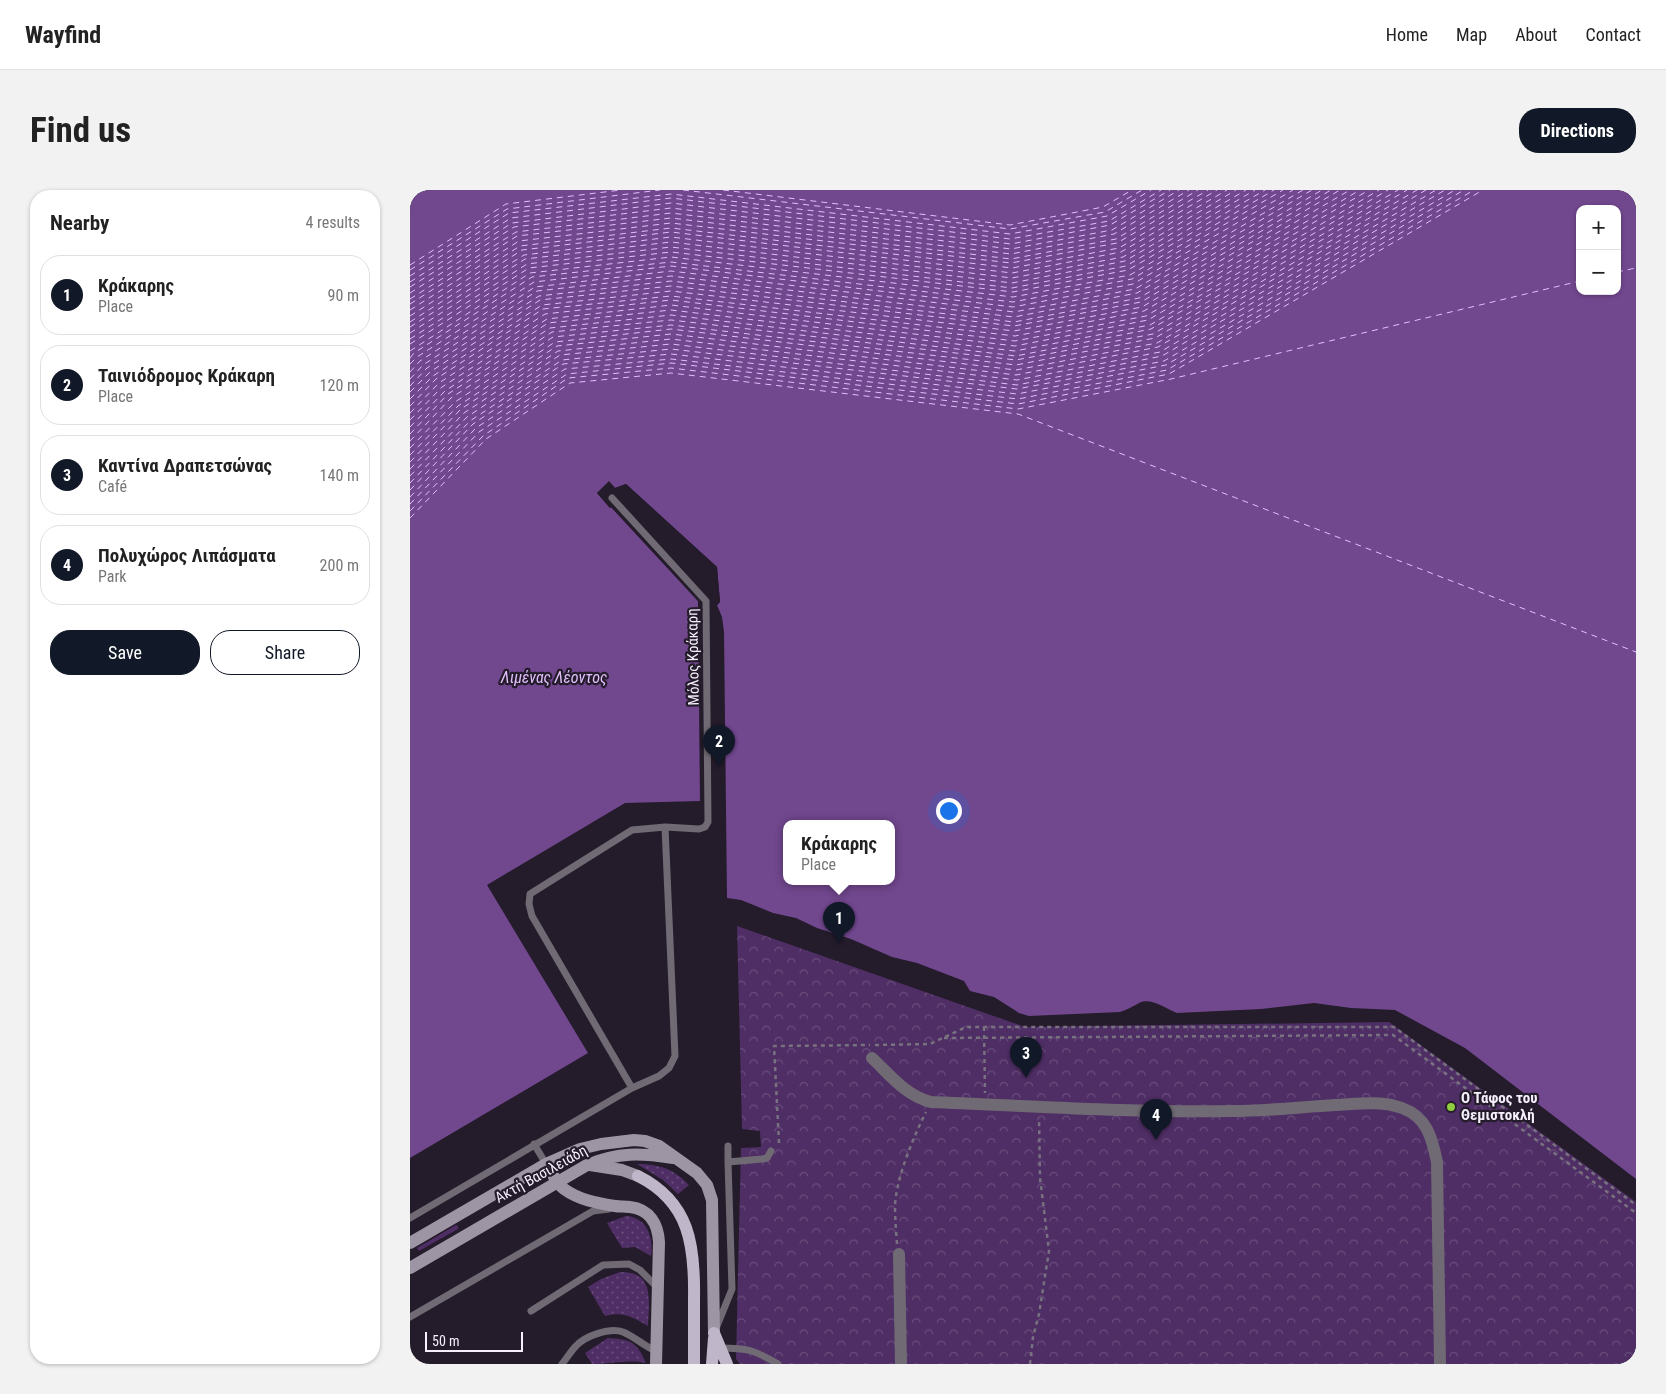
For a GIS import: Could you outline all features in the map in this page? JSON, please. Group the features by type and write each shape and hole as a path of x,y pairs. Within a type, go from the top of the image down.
{"main road":[{"path":"638,1176 652,1184 670,1200 688,1230 695,1269 694,1364"},
{"path":"714,1333 727,1364"},
{"path":"712,1364 714,1333"}],"street":[{"path":"872,1058 909,1093 931,1102 1165,1112 1236,1111 1367,1103 1395,1106 1414,1114 1424,1122 1429,1132 1437,1162 1440,1364"},
{"name":"Ακτή Βασιλειάδη","path":"410,1243 546,1164 580,1149 626,1140 652,1143 676,1158"},
{"name":"Ακτή Βασιλειάδη","path":"410,1268 587,1165 606,1157 626,1154 647,1154 676,1158"},
{"path":"676,1158 697,1172 707,1185 712,1200 714,1333"},
{"path":"546,1164 563,1188 579,1198 621,1208 630,1207 645,1214 654,1221 658,1230 656,1364"},
{"path":"587,1165 622,1170 638,1176"},
{"path":"899,1254 901,1364"}],"lane":[{"name":"Μόλος Κράκαρη","path":"612,498 706,601 708,822 705,827 699,828 665,827"},
{"path":"410,1218 632,1088 659,1076 669,1068 676,1056 665,827 632,830 530,894 529,904 532,916 632,1088"},
{"path":"534,1144 546,1164"},
{"path":"714,1333 732,1289 728,1146"},
{"path":"728,1162 762,1160 767,1158 771,1151"},
{"path":"410,1317 593,1212 621,1208"},
{"path":"531,1311 603,1265 629,1264 640,1270 657,1286"},
{"path":"562,1364 577,1344 606,1331 619,1330 644,1346 656,1351"},
{"path":"720,1348 740,1348 756,1351 778,1364"}],"path":[{"path":"779,1143 774,1046 930,1044 966,1027 1394,1026 1636,1205"},
{"path":"984,1027 985,1104"},
{"path":"943,1038 1393,1035 1636,1213"},
{"path":"899,1254 895,1203 914,1136 931,1102"},
{"path":"1030,1364 1049,1251 1040,1178 1038,1106"}],"green space":[{"path":"737,926 1025,1027 1389,1022 1636,1202 1636,1364 740,1364 736,1359 741,1148 761,1147 760,1131 742,1129"},
{"path":"637,1164 659,1166 672,1171 689,1185 678,1194 663,1180"},
{"path":"626,1216 633,1217 644,1224 650,1236 651,1256 635,1247 622,1248 607,1223"},
{"path":"456,1225 458,1229 419,1251 417,1248"},
{"path":"620,1272 639,1276 645,1282 649,1298 648,1326 623,1315 605,1316 588,1287 601,1279"},
{"path":"608,1338 622,1339 632,1343 639,1350 646,1363 592,1364 585,1353"}],"water":[{"name":"Λιμένας Λέοντος","path":"410,190 1636,190 1636,1179 1465,1048 1395,1010 1351,1008 1314,1003 1261,1009 1177,1013 1148,1001 1120,1012 1029,1016 1019,1013 994,997 970,991 964,981 917,963 892,957 796,918 773,913 741,900 727,898 724,632 722,617 717,605 720,602 717,567 626,484 615,488 609,482 597,493 698,601 700,801 625,803 487,885 588,1053 410,1158"}],"pier":[{"path":"609,481 615,488 626,484 717,567 720,602 717,605 715,603 718,601 714,568 625,487 614,490 609,485 600,493 700,599 698,601 597,493"}],"ferry route":[{"path":"410,265 506,204 621,190"},
{"path":"410,270 507,209 660,190"},
{"path":"683,190 1010,229 1105,212 1142,190"},
{"path":"723,190 1010,225 1103,207 1132,190"},
{"path":"410,276 509,213 671,194 1010,234 1107,216 1151,190"},
{"path":"410,282 511,218 671,198 1010,239 1109,221 1161,190"},
{"path":"410,287 512,223 671,203 1011,244 1110,225 1170,190"},
{"path":"410,293 514,227 671,208 1011,249 1112,230 1179,190"},
{"path":"410,299 516,232 671,213 1011,254 1114,234 1189,190"},
{"path":"410,304 517,236 671,218 1011,259 1116,239 1198,190"},
{"path":"410,310 519,241 671,223 1011,263 1117,243 1208,190"},
{"path":"410,316 520,246 671,228 1012,268 1119,248 1217,190"},
{"path":"410,322 522,250 671,232 1012,273 1121,252 1227,190"},
{"path":"410,327 524,255 671,237 1012,278 1123,257 1236,190"},
{"path":"410,333 525,259 671,242 1012,283 1125,261 1246,190"},
{"path":"410,339 527,264 671,247 1012,288 1126,266 1255,190"},
{"path":"410,344 529,268 671,252 1013,292 1128,270 1265,190"},
{"path":"410,351 530,273 671,257 1013,297 1130,275 1274,190"},
{"path":"410,358 414,353 532,277 671,262 1013,302 1132,279 1283,190"},
{"path":"410,364 417,357 534,282 671,266 1013,307 1133,284 1293,190"},
{"path":"410,372 420,361 535,287 671,271 1014,312 1135,289 1303,190"},
{"path":"410,379 423,365 537,291 671,276 1014,317 1137,293 1312,190"},
{"path":"410,386 427,368 539,296 671,281 1014,322 1139,298 1322,190"},
{"path":"410,392 430,372 540,300 671,286 1014,326 1141,302 1331,190"},
{"path":"410,399 433,376 542,305 671,291 1014,331 1142,307 1340,190"},
{"path":"410,406 436,379 543,309 671,296 1015,336 1144,311 1350,190"},
{"path":"410,413 439,383 545,314 671,300 1015,341 1146,316 1360,190"},
{"path":"410,420 442,387 547,319 671,305 1015,346 1148,320 1369,190"},
{"path":"410,427 445,391 548,323 671,310 1015,351 1150,325 1379,190"},
{"path":"410,434 448,394 550,328 671,315 1016,356 1151,329 1388,190"},
{"path":"410,441 451,398 552,332 671,320 1016,360 1153,334 1398,190"},
{"path":"410,448 455,402 553,337 671,325 1016,365 1155,338 1407,190"},
{"path":"410,455 458,406 555,342 671,329 1016,370 1157,343 1417,190"},
{"path":"410,462 461,409 557,346 671,334 1016,375 1158,347 1426,190"},
{"path":"410,469 464,413 558,351 671,339 1017,380 1160,352 1436,190"},
{"path":"410,476 467,417 560,355 671,344 1017,385 1162,356 1445,190"},
{"path":"410,483 470,421 562,360 671,349 1017,389 1164,361 1455,190"},
{"path":"410,490 473,424 563,364 671,354 1017,394 1166,365 1464,190"},
{"path":"410,497 476,428 565,369 671,359 1018,399 1167,370 1474,190"},
{"path":"410,504 479,432 567,374 671,363 1018,404 1169,374 1483,190"},
{"path":"1621,271 1636,268"},
{"path":"410,511 483,436 568,378 671,368 1018,409 1171,379 1576,282"},
{"path":"410,518 486,439 570,383 671,373 1018,414 1636,652"}],"place":[{"name":"Ταινιόδρομος Κράκαρη","path":"719,766"},
{"name":"Κράκαρης","path":"839,943"},
{"name":"Καντίνα Δραπετσώνας","path":"1026,1078"},
{"name":"Ο Τάφος του Θεμιστοκλή","path":"1451,1107"},
{"name":"Πολυχώρος Λιπάσματα","path":"1156,1140"}]}
